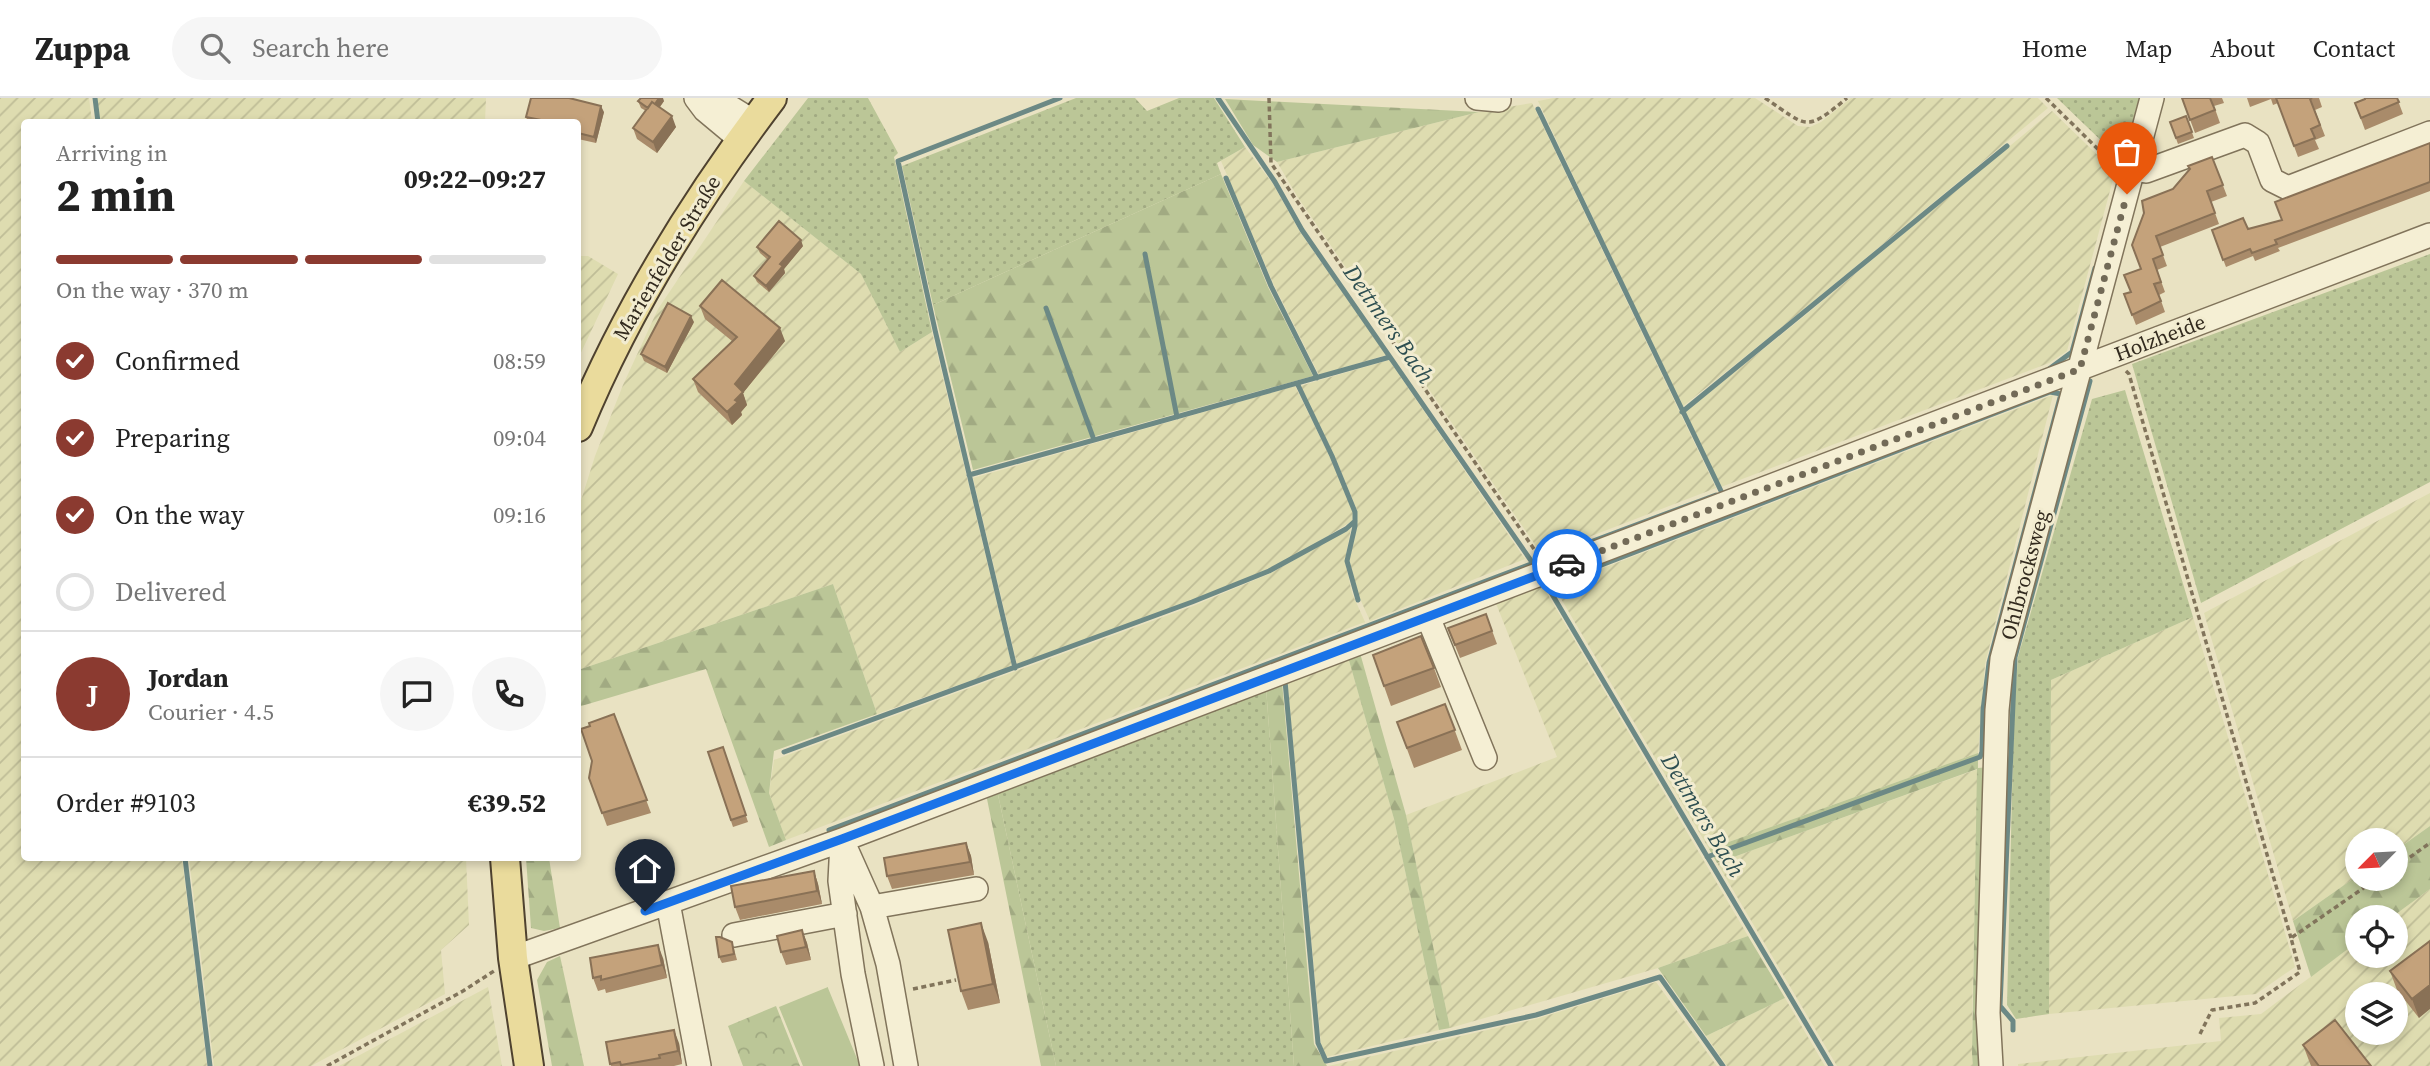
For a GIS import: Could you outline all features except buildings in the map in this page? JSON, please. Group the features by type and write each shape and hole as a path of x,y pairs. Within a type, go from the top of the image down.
{"main road":[{"name":"Marienfelder Straße","path":"581,420 601,371 640,294 683,224 772,98"},
{"path":"505,861 513,958 529,1066"}],"street":[{"path":"696,98 715,119 747,131"},
{"path":"715,98 747,131"},
{"name":"Ohlbrocksweg","path":"1991,1066 1988,1000 1997,710 2002,659 2152,98"},
{"path":"2133,169 2146,171 2245,135 2258,143 2272,180 2288,188 2430,133"},
{"name":"Holzheide","path":"513,958 842,839 2430,235"},
{"path":"1428,617 1485,758"},
{"path":"842,839 872,907 888,964 906,1066"},
{"path":"842,839 839,881 853,974 872,1066"},
{"path":"872,907 976,889"},
{"path":"668,904 699,1066"},
{"path":"734,935 845,914"}],"path":[{"path":"1269,98 1270,163 1549,570"},
{"path":"1765,98 1801,123 1810,124 1821,120 1847,98"},
{"path":"2046,98 2110,161 2133,169"},
{"path":"2113,356 2129,374 2300,972 2255,1003 2212,1010 2200,1034"},
{"path":"2408,859 2430,843"},
{"path":"2291,937 2359,891"},
{"path":"327,1066 463,991 513,958"},
{"path":"893,993 956,980"}],"shaded area":[{"path":"0,98 89,98 92,119 21,119 21,861 182,861 207,1066 0,1066"},
{"path":"97,98 486,98 485,119 100,119"},
{"path":"1554,98 1755,98 1798,126 1810,127 1821,122 1851,98 2038,98 2048,108 1682,407 1538,101"},
{"path":"1532,103 1716,488 1542,555 1297,196 1277,162 1479,112"},
{"path":"2052,111 2115,172 2067,351 2049,363 1721,487 1685,412"},
{"path":"1245,147 1273,184 1300,232 1386,355 1319,375 1273,283 1221,161"},
{"path":"744,181 861,274 900,352 932,332 1012,666 877,714 833,584 581,669 581,500 623,385 658,309"},
{"path":"581,256 588,256 618,274 581,353"},
{"path":"1389,360 1525,559 1370,621 1357,592 1349,561 1357,525 1357,510 1300,386"},
{"path":"1295,386 1330,457 1353,512 1352,521 1268,569 1017,664 973,478"},
{"path":"2053,395 1985,664 1978,753 1709,849 1554,587"},
{"path":"2430,493 2430,826 2408,842 2408,828 2345,828 2345,884 2293,921 2204,613"},
{"path":"1351,528 1345,561 1352,593 1365,622 786,840 769,793 774,760 1193,606 1269,574"},
{"path":"1541,583 1748,936 1658,968 1450,1028 1406,815 1557,757 1495,601"},
{"path":"2193,617 2295,967 2256,994 2049,1014 2051,680"},
{"path":"1348,657 1394,819 1439,1030 1326,1057 1321,1044 1287,679"},
{"path":"1978,769 1973,1066 1837,1066 1717,863"},
{"path":"189,861 466,861 469,925 441,950 445,994 311,1066 214,1066"},
{"path":"2430,889 2430,1066 2018,1066 2221,1041 2219,1018 2261,1014 2345,951 2345,968 2408,968 2408,905"},
{"path":"1656,982 1717,1066 1328,1066 1536,1019"},
{"path":"488,987 502,1066 339,1066"},
{"path":"1785,998 1825,1066 1727,1066 1706,1036"}],"green space":[{"path":"808,98 868,98 898,153 894,157 932,332 900,352 861,274 744,181"},
{"path":"1076,98 1135,98 1147,111 1179,98 1214,98 1245,147 1217,163 1221,174 933,305 902,166"},
{"path":"2057,98 2139,98 2123,156 2113,152"},
{"path":"1225,99 1479,112 1277,162 1253,145"},
{"path":"1221,174 1268,287 1313,376 973,470 933,305"},
{"path":"2430,254 2430,482 2201,603 2132,364"},
{"path":"2125,390 2193,617 2051,680 2049,1014 2016,1019 2007,1005 2014,709 2018,657 2092,399"},
{"path":"833,584 877,714 774,751 769,793 786,840 769,847 706,669 581,706 581,669"},
{"path":"1360,653 1406,815 1450,1028 1439,1030 1394,819 1348,657"},
{"path":"1282,682 1314,1044 1327,1066 1294,1066 1266,687"},
{"path":"1266,687 1294,1066 1056,1066 997,790"},
{"path":"1978,753 1978,768 1989,767 1984,1066 1973,1066 1972,1054 1977,769 1717,863 1709,849"},
{"path":"997,790 1056,1066 1041,1066 986,794"},
{"path":"2430,826 2430,889 2408,905 2345,905 2345,951 2311,977 2293,921 2345,884 2345,891 2408,891 2408,842"},
{"path":"526,861 549,861 560,928 544,931 531,928"},
{"path":"1748,936 1785,998 1706,1036 1658,968"},
{"path":"560,956 584,1066 552,1066 537,980 547,962"},
{"path":"828,987 860,1066 803,1066 779,1007"},
{"path":"776,1006 800,1066 743,1066 728,1026"}],"waterway":[{"path":"95,98 98,119"},
{"path":"1015,668 898,161 1060,98"},
{"name":"Dettmers Bach","path":"1218,98 1275,182 1302,230 1534,565"},
{"path":"1538,109 1722,493"},
{"path":"1682,412 2007,146"},
{"path":"1226,178 1271,286 1317,378"},
{"path":"1145,254 1177,417"},
{"path":"2049,369 2072,352 2095,268"},
{"path":"1046,308 1094,440"},
{"path":"969,475 1390,357"},
{"path":"2013,1030 2013,1021 2000,1006 2015,657 2090,381"},
{"path":"1297,383 1355,512 1355,526 1347,561 1358,600"},
{"path":"1547,586 2050,392 2061,394 1989,663 1980,757 1707,857"},
{"path":"1553,556 1716,495"},
{"path":"784,752 1192,602 1269,571 1346,529 1355,521"},
{"path":"829,830 1539,561"},
{"name":"Dettmers Bach","path":"1546,584 1831,1066"},
{"path":"1285,681 1318,1043 1326,1061 1536,1015 1660,977 1723,1066"},
{"path":"185,861 210,1066"}],"way so far":[{"path":"1567,564 2080,369 2127,194"}],"route":[{"path":"645,911 1567,564"}]}
